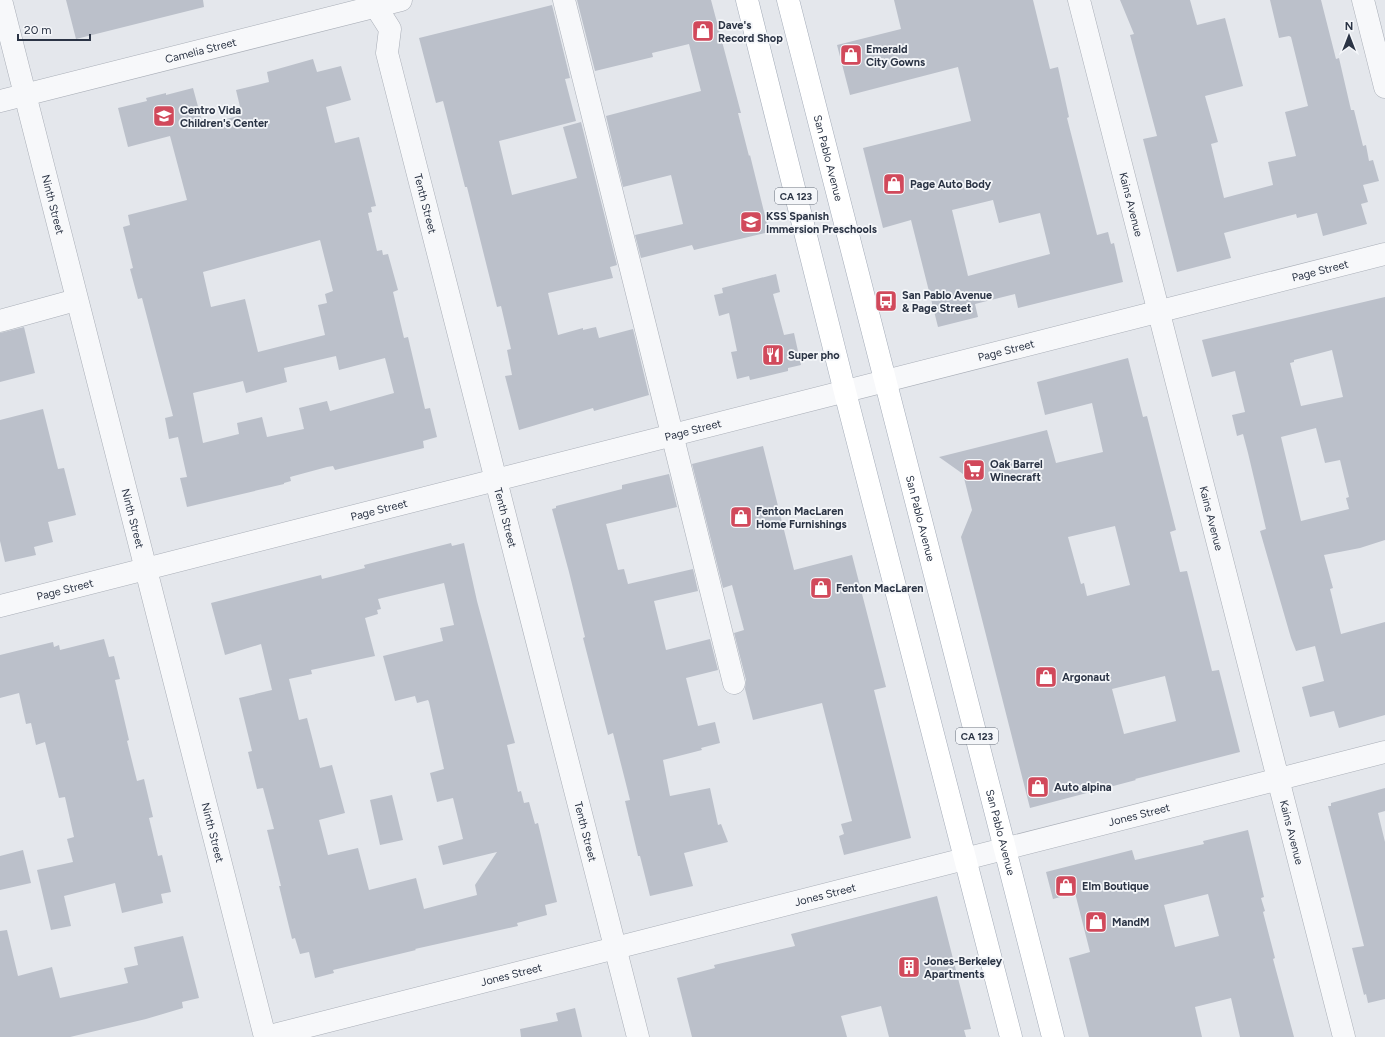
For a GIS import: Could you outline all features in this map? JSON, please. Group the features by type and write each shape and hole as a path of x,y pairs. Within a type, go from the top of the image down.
{"main road":[{"name":"CA 123","path":"747,0 845,392 1011,1037"},
{"name":"San Pablo Avenue","path":"788,0 1053,1037"}],"street":[{"name":"Ninth Street","path":"1,0 76,300 265,1037"},
{"name":"Camelia Street","path":"0,101 375,3 401,0"},
{"path":"564,0 734,683"},
{"name":"Kains Avenue","path":"1079,0 1344,1037"},
{"path":"1363,0 1385,87"},
{"name":"Tenth Street","path":"375,3 390,29 387,53 638,1037"},
{"name":"Page Street","path":"0,606 1385,254"},
{"path":"0,321 76,300"},
{"name":"Jones Street","path":"265,1037 1385,752"}],"building":[{"path":"66,0 203,0 204,7 76,39"},
{"path":"577,0 711,0 741,113 738,113 769,232 694,250 692,245 641,258 635,235 683,224 671,175 623,187 606,116 701,91 689,44 652,53 653,57 595,71"},
{"path":"894,0 1033,0 1050,69 1058,67 1069,117 1067,118 1097,235 1108,232 1111,244 1114,243 1123,282 1018,308 1015,294 975,304 978,317 938,327 911,220 883,228 863,148 971,121 958,67 850,95 837,45 901,29","holes":["993,200 999,223 1040,213 1050,254 968,276 952,210"]},
{"path":"1120,0 1190,0 1197,25 1225,18 1243,86 1205,96 1218,142 1211,144 1224,198 1273,185 1268,162 1296,156 1285,112 1308,106 1291,37 1279,38 1270,0 1321,0 1336,59 1339,58 1351,110 1354,110 1363,146 1366,145 1369,161 1373,160 1379,181 1363,185 1368,202 1361,204 1367,224 1323,236 1317,213 1297,218 1296,214 1224,233 1231,258 1177,272 1143,139 1157,136 1130,35 1134,34"},
{"path":"552,5 570,78 565,79 576,121 499,141 512,195 577,178 563,127 581,122 617,265 610,267 613,278 548,293 558,335 583,328 583,330 596,327 599,338 633,329 649,395 594,411 593,408 519,430 505,376 512,375 507,350 511,349 501,306 497,307 467,187 465,187 443,101 436,103 419,38"},
{"path":"313,59 317,72 341,66 351,100 326,107 335,143 359,137 376,206 371,207 372,212 368,213 377,251 382,250 383,255 388,254 398,290 393,292 404,338 408,337 425,409 430,408 437,437 423,441 424,448 335,470 333,466 327,467 290,477 291,481 284,484 187,507 180,478 187,477 178,437 169,439 165,418 173,416 142,298 138,299 130,269 133,268 123,227 130,225 128,215 187,200 170,136 128,147 118,108 147,101 146,98 166,93 166,95 193,88 203,125 242,115 236,90 269,82 267,72","holes":["320,240 333,291 325,294 327,303 318,305 325,335 258,352 245,299 211,307 203,272","336,356 339,370 385,358 394,393 330,411 327,401 299,408 304,429 267,437 262,417 237,423 239,434 203,443 193,393 243,381 246,393 287,382 284,368"]},
{"path":"776,274 780,292 773,294 784,335 794,333 801,365 788,368 788,371 750,380 749,376 737,379 731,352 737,351 729,313 719,316 714,295 723,293 722,288"},
{"path":"1385,297 1385,540 1360,548 1324,555 1333,588 1330,589 1341,634 1385,622 1385,715 1339,728 1334,711 1310,717 1302,687 1324,681 1315,646 1296,651 1291,638 1260,531 1266,529 1243,434 1237,436 1232,415 1245,412 1235,371 1212,377 1202,340","holes":["1332,350 1343,397 1301,406 1290,363 1294,362 1294,360","1316,428 1325,463 1340,460 1349,497 1346,498 1349,509 1301,521 1281,437"]},
{"path":"24,327 35,373 0,382 0,333"},
{"path":"1128,358 1143,417 1147,416 1176,530 1170,532 1180,572 1187,571 1212,671 1219,670 1240,752 1030,808 961,537 972,510 963,474 939,457 1047,430 1056,463 1103,452 1092,403 1045,415 1037,382","holes":["1115,526 1130,585 1087,596 1084,583 1081,584 1068,537","1165,676 1176,721 1124,734 1112,689"]},
{"path":"43,409 58,469 64,468 76,515 48,522 53,542 34,547 36,555 5,562 0,541 0,420"},
{"path":"763,446 794,570 852,555 886,687 874,690 911,838 844,855 839,836 844,834 841,824 852,821 822,703 753,720 745,689 746,680 734,633 744,630 732,585 723,588 692,464"},
{"path":"669,474 677,507 606,524 618,570 624,569 628,584 693,569 698,591 654,601 666,650 710,639 718,670 686,678 698,726 715,722 720,743 701,748 702,750 663,760 670,796 710,788 718,825 721,824 728,842 684,853 693,886 650,896 640,856 638,856 625,801 630,800 624,776 613,733 608,735 583,638 585,637 569,572 552,509 556,508 556,506 622,489 622,485"},
{"path":"451,543 452,546 464,543 477,601 515,743 507,745 518,792 521,791 524,803 529,802 535,824 538,823 557,902 545,905 547,915 517,923 518,926 415,949 416,950 333,970 334,973 315,978 309,952 300,954 295,938 292,939 267,830 274,829 263,788 257,789 248,752 252,751 239,698 272,690 261,644 225,655 211,603 321,575 322,579 365,568 364,565","holes":["444,583 454,625 440,628 443,641 383,656 395,701 415,696 417,703 428,700 429,702 444,769 430,773 437,802 453,798 463,839 438,846 443,865 497,852 475,885 477,895 424,909 416,878 369,890 358,848 328,855 319,820 345,813 332,765 320,768 307,718 299,720 289,679 312,674 311,670 375,656 365,618 378,614 377,610 381,609 378,599"]},
{"path":"104,639 109,657 114,656 120,679 115,680 129,740 127,741 137,781 144,779 153,817 149,818 158,856 162,855 171,892 161,894 163,903 122,913 115,883 64,896 71,926 51,930 37,870 73,862 67,839 74,837 65,797 59,798 45,742 36,745 31,723 26,724 19,693 0,698 0,655 53,642 54,647 59,645 60,650"},
{"path":"1385,788 1385,811 1378,813 1385,842 1385,999 1368,1003 1366,994 1364,995 1352,948 1364,946 1328,806 1331,806 1331,803"},
{"path":"392,795 403,840 380,845 370,800"},
{"path":"1248,830 1264,897 1261,898 1265,911 1263,912 1275,958 1273,959 1294,1037 1240,1037 1231,998 1195,1007 1202,1037 1089,1037 1069,958 1090,952 1075,893 1053,899 1046,872 1132,850 1135,860 1204,844 1203,841","holes":["1208,894 1219,936 1175,947 1164,905"]},
{"path":"23,850 31,883 0,890 0,856"},
{"path":"937,896 971,1029 964,1030 966,1037 889,1037 881,1006 841,1016 847,1037 692,1037 677,978 715,968 714,965 795,946 791,934"},
{"path":"7,930 18,976 52,967 60,998 128,983 124,968 138,965 134,947 183,936 199,998 182,1002 183,1008 146,1019 70,1037 0,1037 0,931"},
{"path":"575,1008 582,1037 521,1037 520,1029 558,1021 556,1013"}],"place":[{"name":"Dave's Record Shop","path":"703,31"},
{"name":"Emerald City Gowns","path":"851,55"},
{"name":"Centro Vida Children's Center","path":"164,116"},
{"name":"Page Auto Body","path":"894,184"},
{"name":"KSS Spanish Immersion Preschools","path":"751,222"},
{"name":"San Pablo Avenue & Page Street","path":"886,301"},
{"name":"Super pho","path":"773,355"},
{"name":"Oak Barrel Winecraft","path":"974,470"},
{"name":"Fenton MacLaren Home Furnishings","path":"741,517"},
{"name":"Fenton MacLaren","path":"821,588"},
{"name":"Argonaut","path":"1046,677"},
{"name":"Auto alpina","path":"1038,787"},
{"name":"Elm Boutique","path":"1066,886"},
{"name":"MandM","path":"1096,922"},
{"name":"Jones-Berkeley Apartments","path":"909,967"}]}
